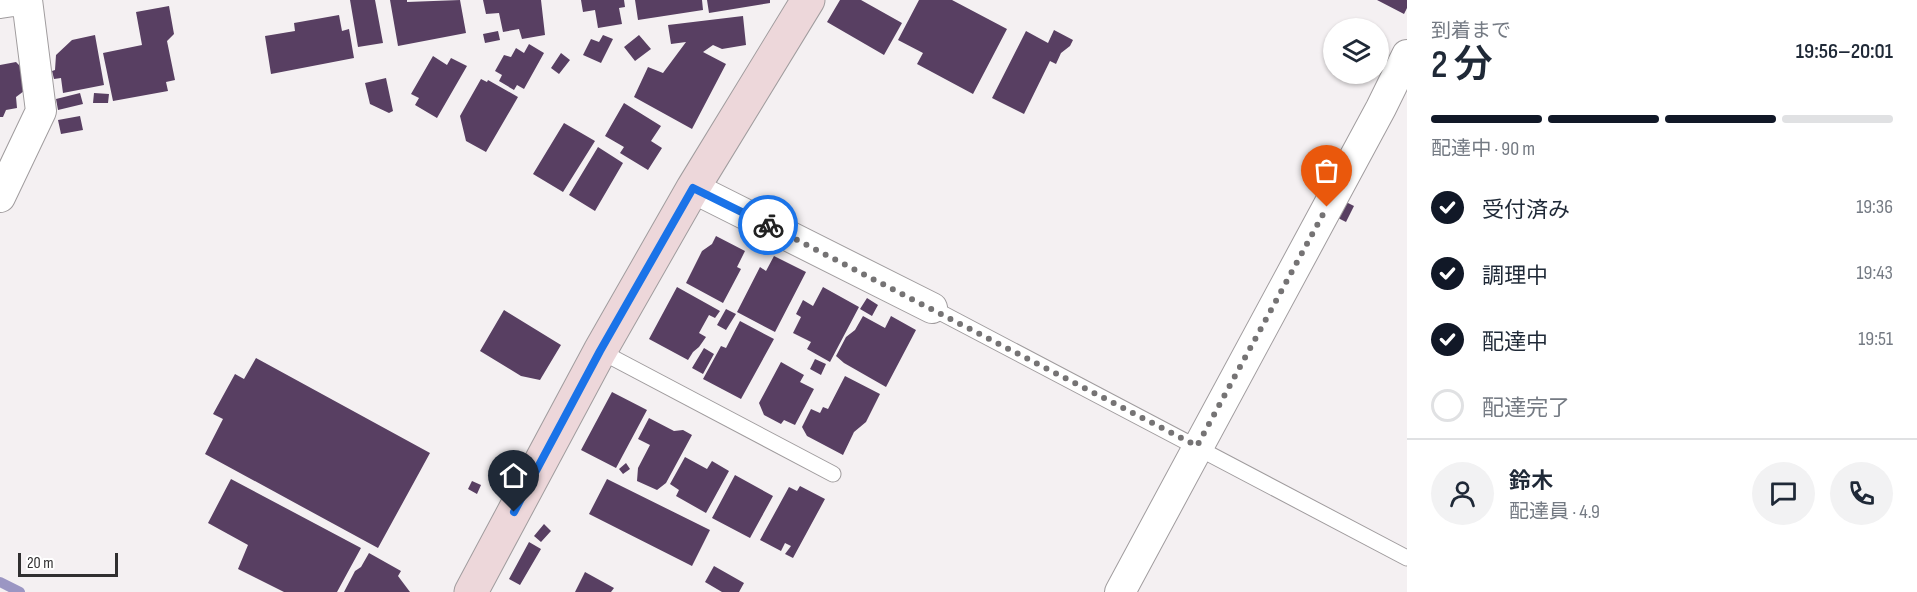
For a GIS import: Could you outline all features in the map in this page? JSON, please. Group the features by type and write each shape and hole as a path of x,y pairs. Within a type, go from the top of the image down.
{"street":[{"path":"0,3 20,0"},
{"path":"0,197 41,111 27,0"},
{"path":"471,592 600,351 693,188 808,0"},
{"path":"1120,592 1381,108 1407,55"},
{"path":"693,188 932,309"}],"lane":[{"path":"932,309 1407,558"},
{"path":"600,351 833,474"}],"building":[{"path":"350,0 375,0 383,43 358,47"},
{"path":"390,0 407,0 407,2 460,0 466,33 398,46"},
{"path":"483,0 541,0 545,35 522,39 519,29 503,32 499,13 486,14"},
{"path":"581,0 624,0 625,7 619,8 622,24 598,28 595,10 583,12"},
{"path":"635,0 702,0 703,10 638,20"},
{"path":"707,0 770,0 770,3 709,13"},
{"path":"840,0 861,0 902,23 884,55 827,22"},
{"path":"919,0 952,0 1007,29 973,94 917,64 923,53 898,40"},
{"path":"1377,0 1407,0 1407,8 1404,14"},
{"path":"169,6 174,34 167,41 175,80 166,82 168,91 113,101 103,53 142,45 136,12"},
{"path":"339,15 342,31 349,29 354,58 271,74 265,36 295,31 294,23"},
{"path":"743,16 746,45 722,49 713,45 703,52 726,64 692,129 634,97 648,67 663,73 686,42 671,44 668,25"},
{"path":"1054,30 1073,40 1070,46 1061,53 1056,64 1050,61 1024,114 992,98 1026,31 1048,43"},
{"path":"498,31 500,40 485,43 483,34"},
{"path":"95,35 104,85 63,93 61,78 54,79 52,71 55,70 56,55 72,40"},
{"path":"603,35 613,39 601,63 583,55 591,39 599,42"},
{"path":"639,35 651,49 635,61 624,47"},
{"path":"529,44 544,53 524,89 517,85 514,90 499,81 502,75 495,71 504,55 511,57 516,48 524,53"},
{"path":"561,53 570,60 559,74 551,68"},
{"path":"433,56 447,65 451,58 467,66 437,118 415,105 419,98 411,94"},
{"path":"16,62 22,68 24,91 16,97 17,108 6,110 3,117 0,117 0,65"},
{"path":"386,78 393,111 389,113 370,104 365,83"},
{"path":"481,79 487,82 488,80 518,97 486,152 466,141 460,116"},
{"path":"80,93 83,104 58,110 56,99"},
{"path":"94,93 109,94 108,103 93,103"},
{"path":"624,103 661,126 651,141 662,148 648,170 620,153 624,147 605,136"},
{"path":"80,116 83,130 61,134 58,120"},
{"path":"564,123 595,141 563,192 533,174"},
{"path":"598,147 623,163 595,211 569,195"},
{"path":"1338,198 1354,206 1346,222 1330,214"},
{"path":"716,236 745,251 737,267 741,269 723,303 686,283 702,251 712,244"},
{"path":"774,256 806,272 775,332 737,312 760,267 766,271"},
{"path":"677,287 720,311 715,318 709,315 699,333 706,337 688,360 649,339"},
{"path":"823,287 859,307 830,362 807,349 811,342 793,333 801,317 796,314 803,300 813,306"},
{"path":"867,298 878,305 872,316 860,309"},
{"path":"726,309 736,314 726,330 717,325"},
{"path":"504,310 561,345 540,380 521,376 480,351"},
{"path":"863,316 885,328 891,316 916,330 886,387 836,356 846,337 855,330"},
{"path":"740,321 774,339 741,399 703,379 721,346 726,348"},
{"path":"704,348 714,354 703,374 692,368"},
{"path":"256,358 430,453 378,548 205,454 223,419 213,414 235,374 244,379"},
{"path":"815,359 826,364 821,375 810,369"},
{"path":"781,362 804,375 800,382 814,389 795,425 784,420 781,424 764,415 759,403"},
{"path":"845,376 880,394 866,422 854,432 843,455 807,436 802,427 811,409 820,413 823,407 828,409"},
{"path":"612,392 647,410 616,468 581,450"},
{"path":"649,418 674,431 683,430 692,435 666,483 657,490 637,481 638,468 650,445 638,439"},
{"path":"685,457 707,469 712,461 729,471 706,513 676,496 679,490 670,484"},
{"path":"626,463 630,469 623,474 619,469"},
{"path":"735,475 773,496 750,538 712,518"},
{"path":"231,479 361,548 337,592 284,592 238,569 248,545 208,523"},
{"path":"607,479 710,530 692,566 589,514"},
{"path":"472,481 481,485 477,494 468,489"},
{"path":"800,486 825,499 793,558 785,554 791,546 785,543 781,551 760,540 789,487 797,491"},
{"path":"544,524 551,531 541,542 534,536"},
{"path":"529,542 541,549 520,585 509,579"},
{"path":"369,553 401,571 398,576 410,592 344,592 355,571 361,567"},
{"path":"714,566 744,583 739,592 722,592 705,582"},
{"path":"585,572 614,588 611,592 575,592"}],"waterway":[{"path":"0,582 20,592"}],"way so far":[{"path":"768,225 1197,446 1327,207"}],"route":[{"path":"514,512 600,351 693,188 768,225"}]}
